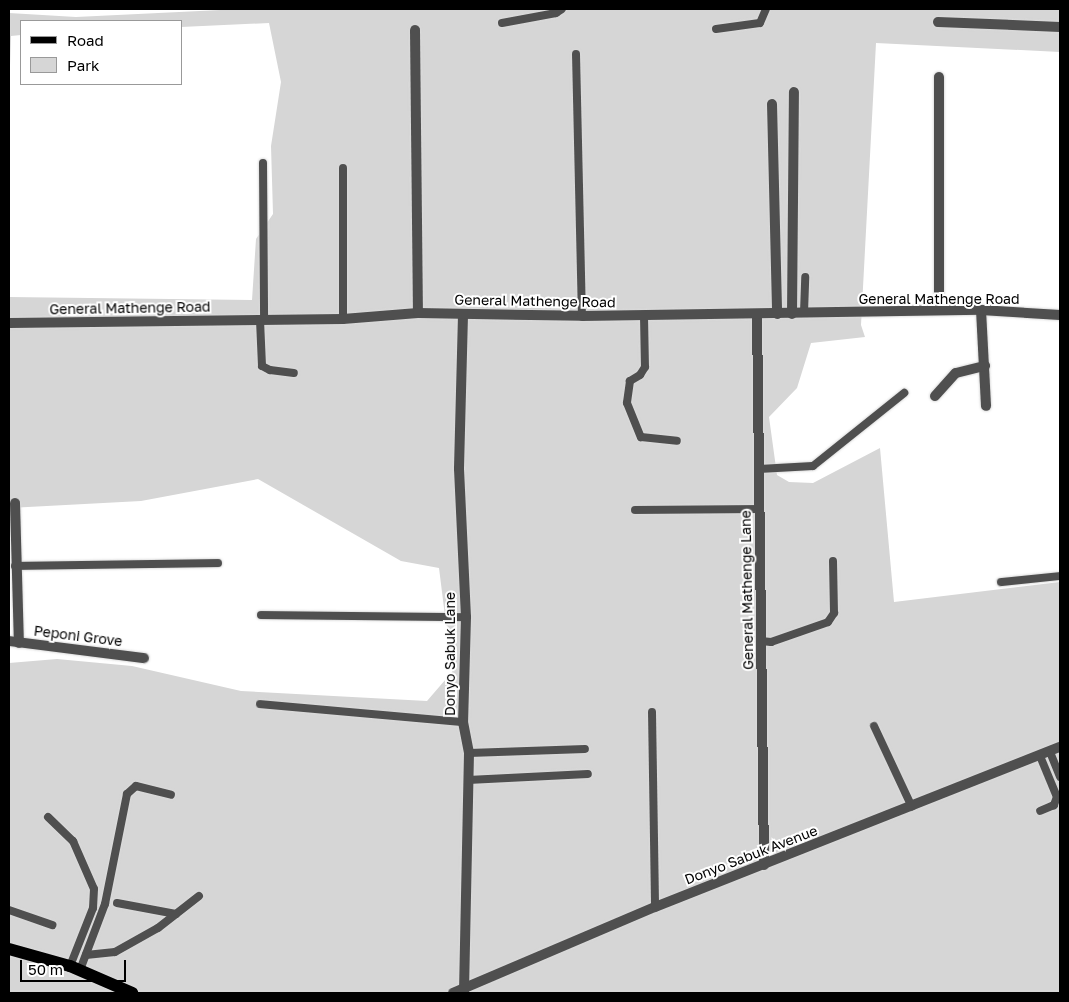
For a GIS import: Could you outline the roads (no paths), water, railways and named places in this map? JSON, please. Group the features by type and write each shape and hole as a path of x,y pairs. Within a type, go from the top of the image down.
{"main road":[{"path":"9,949 75,968 132,993"}],"street":[{"path":"938,22 1060,27"},
{"path":"415,30 418,313"},
{"path":"939,77 939,310"},
{"path":"792,314 794,92"},
{"path":"772,104 777,314"},
{"path":"981,310 986,406"},
{"name":"General Mathenge Road","path":"9,323 343,319 418,313 644,316 981,310 1060,315"},
{"name":"General Mathenge Lane","path":"757,314 764,865"},
{"name":"Donyo Sabuk Lane","path":"463,315 459,469 466,617 463,722 469,753 464,991"},
{"path":"935,396 956,373 985,366"},
{"path":"14,642 15,503"},
{"name":"Peponi Grove","path":"14,642 144,658"},
{"name":"Donyo Sabuk Avenue","path":"453,993 464,991 655,907 1060,747"}],"lane":[{"path":"502,23 556,13 562,9"},
{"path":"716,29 760,23 766,9"},
{"path":"576,54 582,316"},
{"path":"263,163 262,366 270,370 294,373"},
{"path":"343,168 343,319"},
{"path":"804,313 805,277"},
{"path":"644,316 645,368 640,375 630,381 627,403 641,437 677,441"},
{"path":"759,469 813,466 904,393"},
{"path":"635,510 760,510"},
{"path":"761,641 771,642 828,622 834,613 833,560"},
{"path":"15,566 218,563"},
{"path":"1001,582 1060,576"},
{"path":"261,615 466,617"},
{"path":"260,704 463,722"},
{"path":"652,712 655,907"},
{"path":"874,726 912,807"},
{"path":"469,753 585,749"},
{"path":"1045,754 1060,777"},
{"path":"1040,811 1054,805 1057,797 1045,754"},
{"path":"468,780 588,774"},
{"path":"75,968 86,955 105,904 127,794 136,786 170,795"},
{"path":"48,817 73,841 94,889 93,908 75,968"},
{"path":"86,955 115,952 158,928 199,896"},
{"path":"117,903 176,914"},
{"path":"9,910 52,925"}]}
